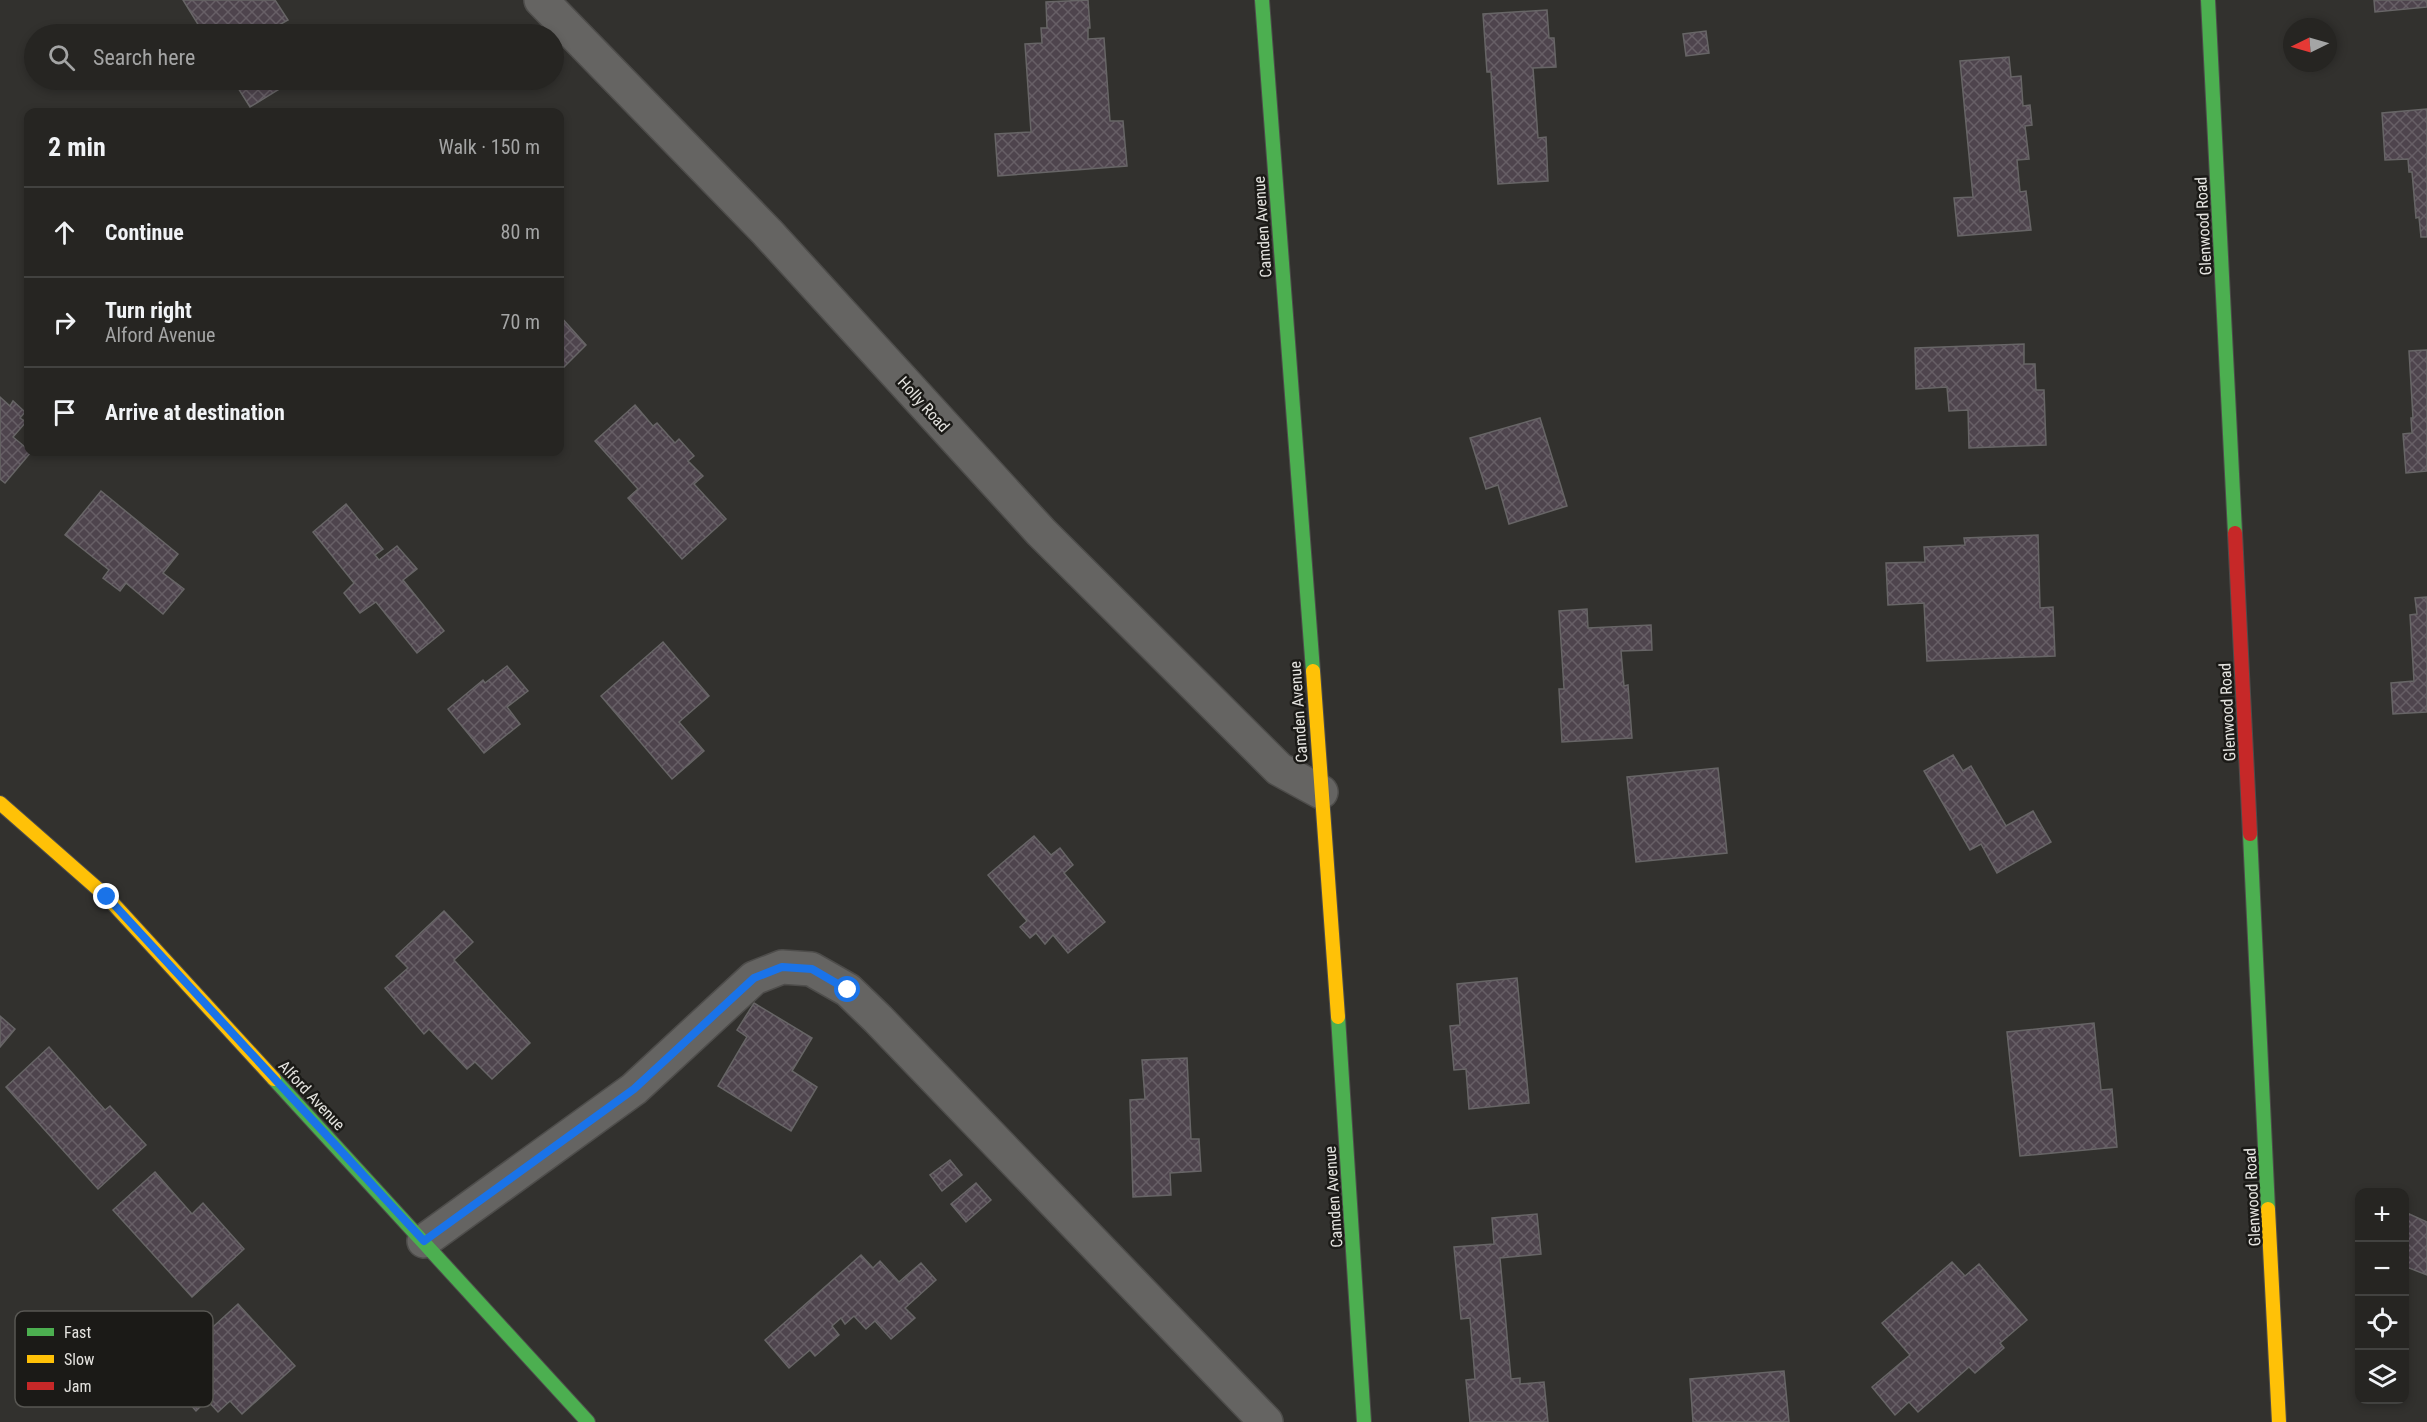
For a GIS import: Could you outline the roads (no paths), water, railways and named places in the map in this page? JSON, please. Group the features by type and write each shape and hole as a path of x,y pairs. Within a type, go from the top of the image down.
{"street":[{"name":"Holly Road","path":"541,0 767,232 1041,532 1279,769 1321,792"},
{"name":"Camden Avenue","path":"1262,0 1336,980 1364,1422"},
{"name":"Glenwood Road","path":"2208,0 2279,1422"},
{"name":"Alford Avenue","path":"0,803 107,897 588,1422"},
{"path":"424,1241 634,1089 754,978 782,967 812,969 848,990 878,1018 1266,1422"}]}
